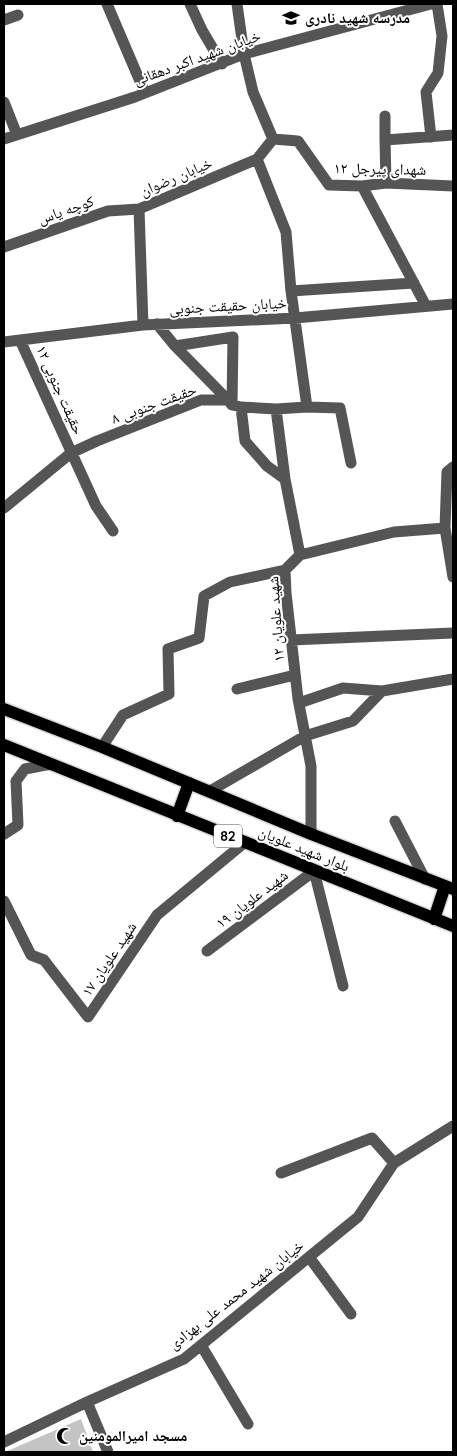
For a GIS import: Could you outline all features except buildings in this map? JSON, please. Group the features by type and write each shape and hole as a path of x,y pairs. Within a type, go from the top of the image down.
{"main road":[{"name":"بلوار شهید علویان","path":"4,709 449,888"},
{"name":"بلوار شهید علویان","path":"4,745 453,926"},
{"path":"177,816 189,783"},
{"path":"434,919 449,888"}],"street":[{"path":"107,4 145,93"},
{"path":"190,4 202,30 222,64"},
{"path":"237,4 244,54 253,92 273,139"},
{"name":"خیابان شهید اکبر دهقانی","path":"4,139 145,93 244,54 431,4"},
{"path":"431,137 426,92 438,73 442,36 437,4"},
{"path":"4,20 18,15"},
{"path":"4,102 17,135"},
{"path":"385,116 386,183"},
{"path":"385,140 453,135"},
{"name":"شهدای پیرجل ۱۲","path":"273,139 298,141 329,185 362,186 386,183 453,186"},
{"name":"خیابان رضوان","path":"143,325 138,209 257,159 273,139"},
{"path":"257,159 286,232 291,290 307,406"},
{"path":"362,186 426,306"},
{"name":"کوچه یاس","path":"4,247 108,211 138,209"},
{"path":"291,290 414,283"},
{"name":"خیابان حقیقت جنوبی","path":"4,342 143,325 295,318 453,304"},
{"path":"157,324 175,346 233,404"},
{"path":"175,346 233,337 233,404 245,441 267,466 285,479"},
{"name":"حقیقت جنوبی ۱۲","path":"20,340 96,506 113,531"},
{"name":"حقیقت جنوبی ۸","path":"4,508 71,453 201,400 276,409 307,406 340,408 351,463"},
{"path":"276,409 285,479 300,555 394,532 445,528"},
{"path":"453,466 447,472 445,528 453,577"},
{"name":"شهید علویان ۱۲","path":"300,555 285,570 295,675 311,766 311,834"},
{"path":"102,747 123,715 169,694 168,649 199,638 204,596 230,582 285,570"},
{"path":"291,640 453,633"},
{"path":"237,689 295,675"},
{"path":"299,703 343,688 382,691 453,679"},
{"path":"210,791 305,736 353,721 382,691"},
{"path":"4,834 18,825 16,781 26,769 51,764"},
{"path":"395,821 425,879"},
{"name":"شهید علویان ۱۷","path":"4,901 31,955 44,960 88,1017 157,915 244,843"},
{"path":"314,871 343,986"},
{"name":"شهید علویان ۱۹","path":"207,951 314,871"},
{"name":"خیابان شهید محمد علی بهزادی","path":"4,1442 184,1359 358,1217 394,1163 453,1126"},
{"path":"281,1173 372,1138 394,1163"},
{"path":"309,1258 350,1314"},
{"path":"201,1345 248,1424"},
{"path":"88,1402 108,1452"}],"place":[{"name":"مدرسه شهید نادری","path":"291,18"},
{"name":"مسجد امیرالمومنین","path":"65,1436"}]}
